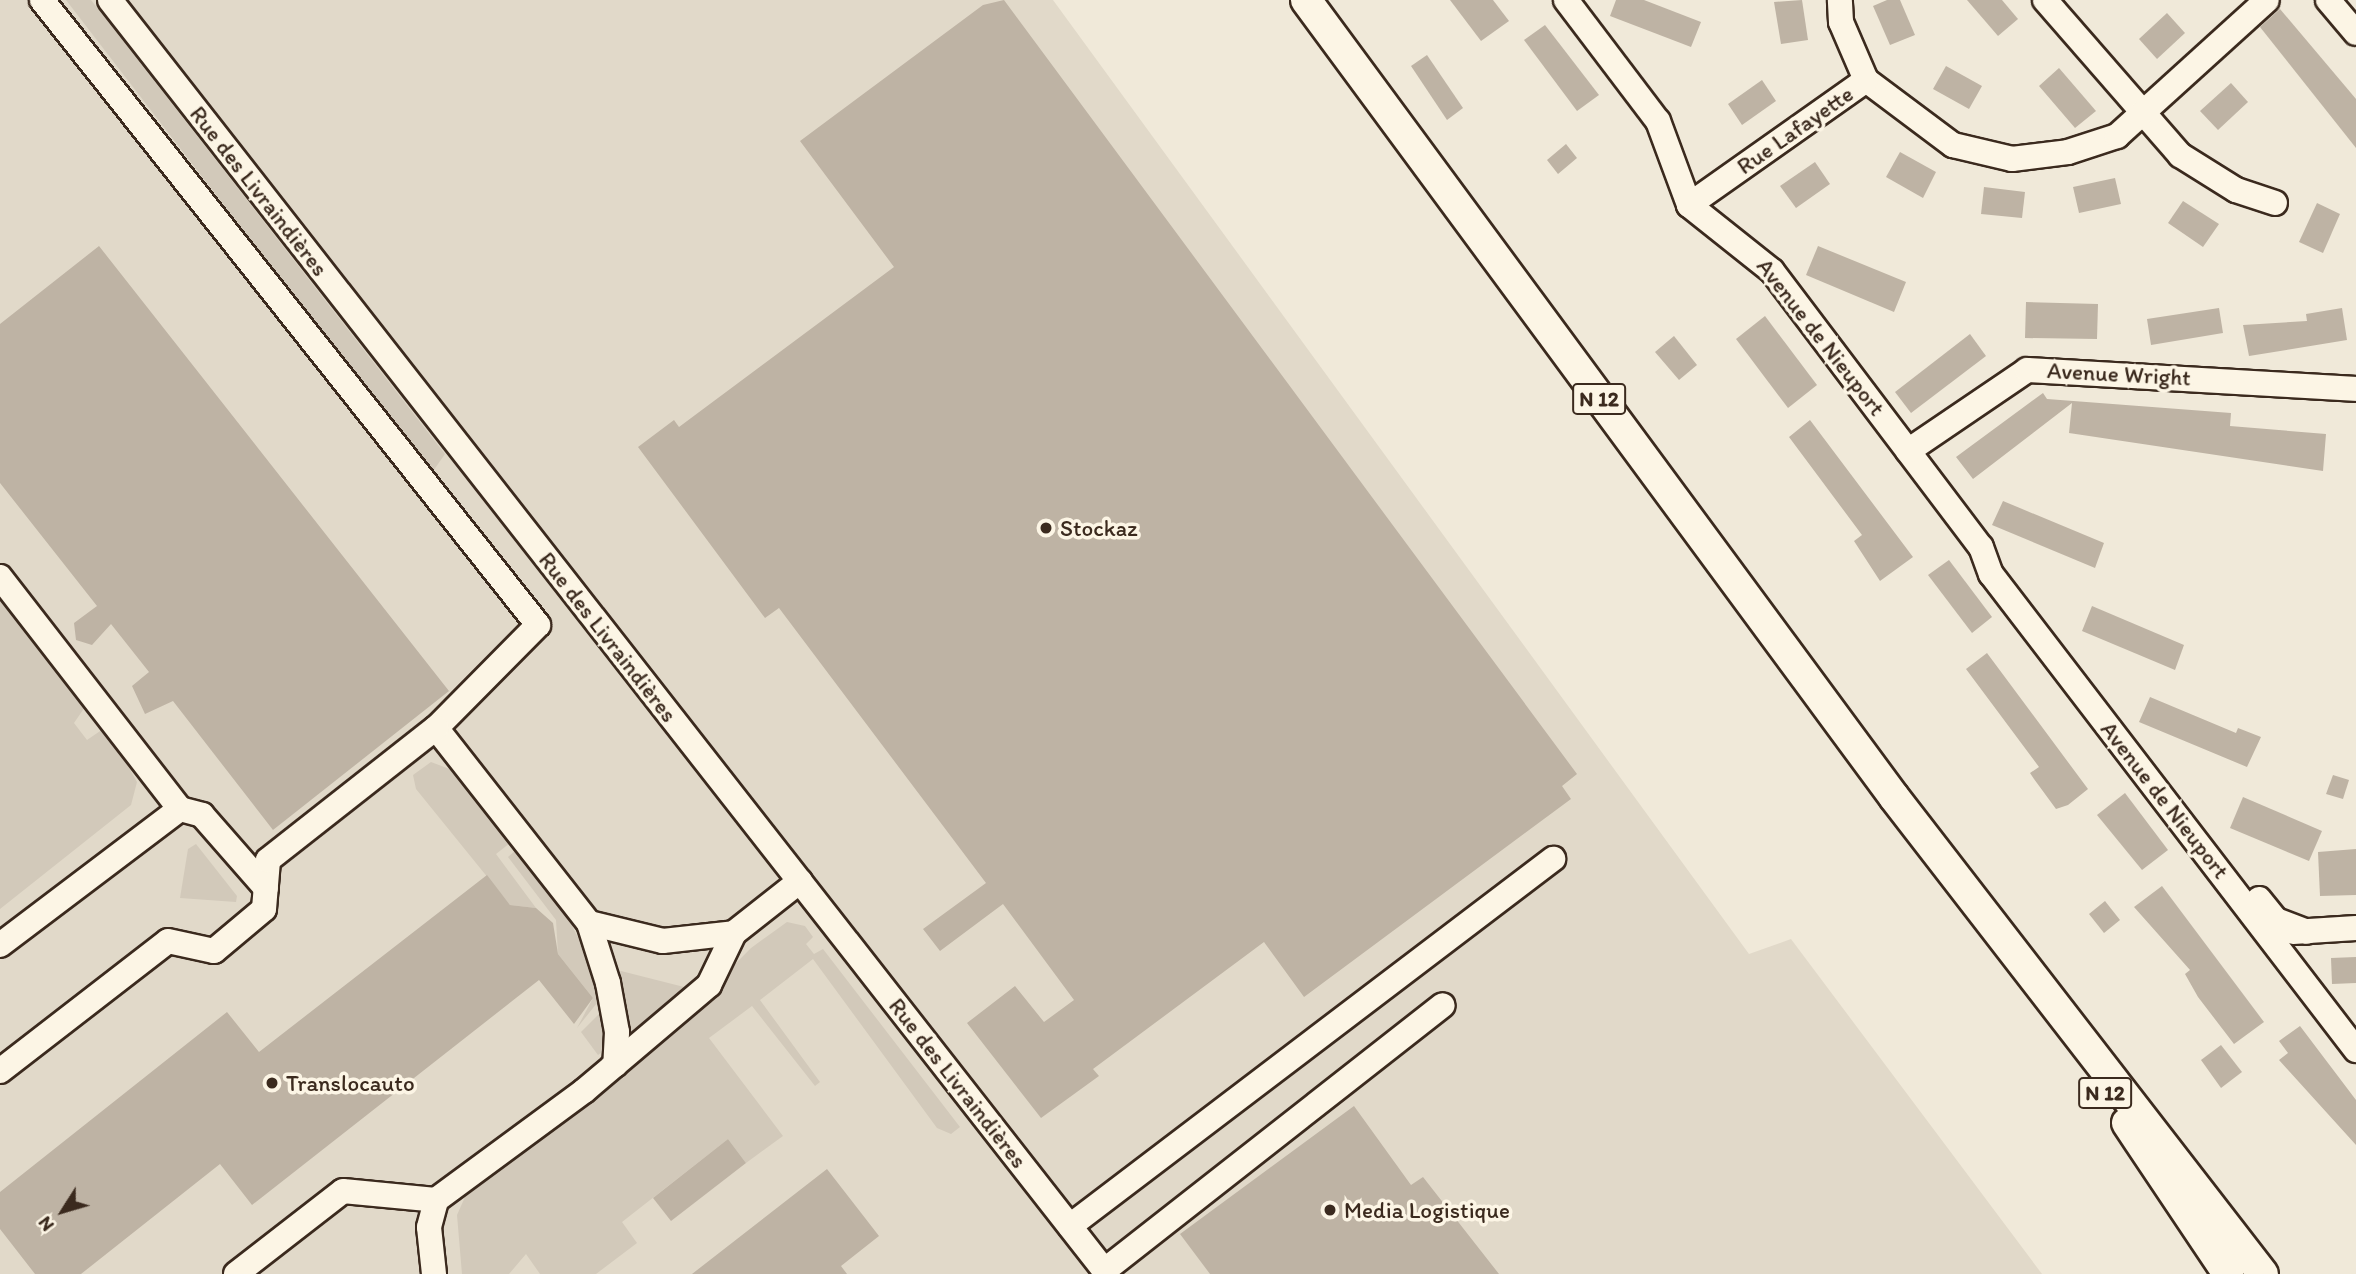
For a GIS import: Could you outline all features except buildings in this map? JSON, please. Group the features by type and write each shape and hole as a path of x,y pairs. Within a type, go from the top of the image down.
{"main road":[{"name":"N 12","path":"1306,0 1878,774 2263,1274"},
{"name":"N 12","path":"1998,928 2223,1268"},
{"path":"2188,1174 2270,1274"}],"street":[{"path":"0,1071 168,941 214,951 264,909 268,860 436,728 538,625 42,0"},
{"name":"Rue des Livraindières","path":"110,0 1106,1272"},
{"path":"1566,0 1658,121 1689,205"},
{"name":"Rue Lafayette","path":"1689,205 1866,80 1841,22 1840,0"},
{"path":"2045,0 2140,114 2180,155 2236,190 2275,203"},
{"path":"1866,80 1953,145 2012,159 2068,152 2117,136 2267,0"},
{"path":"2328,0 2356,33"},
{"name":"Avenue de Nieuport","path":"1689,205 1757,253 1981,547 1992,573 2356,1050"},
{"name":"Avenue Wright","path":"1908,451 2027,370 2356,388"},
{"name":"Avenue de Nieuport","path":"1981,547 1999,561 2276,920 2306,932"},
{"path":"0,577 180,809 202,815 266,888"},
{"path":"436,728 589,923 613,1008 615,1065"},
{"path":"0,945 180,809"},
{"path":"1070,1226 1553,859"},
{"path":"434,1274 429,1227 436,1200 584,1091 709,985 734,933 800,881"},
{"path":"589,923 663,941 734,933"},
{"path":"2268,933 2356,929"},
{"path":"1106,1272 1443,1006"},
{"path":"236,1274 343,1191 436,1200"}],"shaded area":[{"path":"0,0 1053,0 1749,954 1791,939 2042,1274 0,1274"},
{"path":"66,0 91,0 445,454 431,474"},
{"path":"0,594 87,704 74,723 87,740 106,727 137,782 131,805 0,909"},
{"path":"431,762 452,770 510,843 496,854 536,908 510,905 416,789 413,775"},
{"path":"196,844 237,896 236,902 180,898 188,849"},
{"path":"516,850 569,920 591,963 597,1003 577,1028 593,998 558,954 556,920 508,857"},
{"path":"787,922 805,926 813,937 806,944 814,954 823,949 960,1127 951,1134 937,1128 813,959 760,1000 820,1082 815,1086 752,1006 709,1038 783,1136 746,1163 728,1139 622,1222 637,1243 596,1274 540,1274 526,1254 509,1274 462,1274 457,1215 465,1197 645,1055 751,948"},
{"path":"621,971 688,988 629,1041 617,974"},
{"path":"604,1009 609,1047 598,1055 581,1032"}],"place":[{"name":"Stockaz","path":"1046,528"},
{"name":"Translocauto","path":"272,1083"},
{"name":"Media Logistique","path":"1330,1210"}]}
